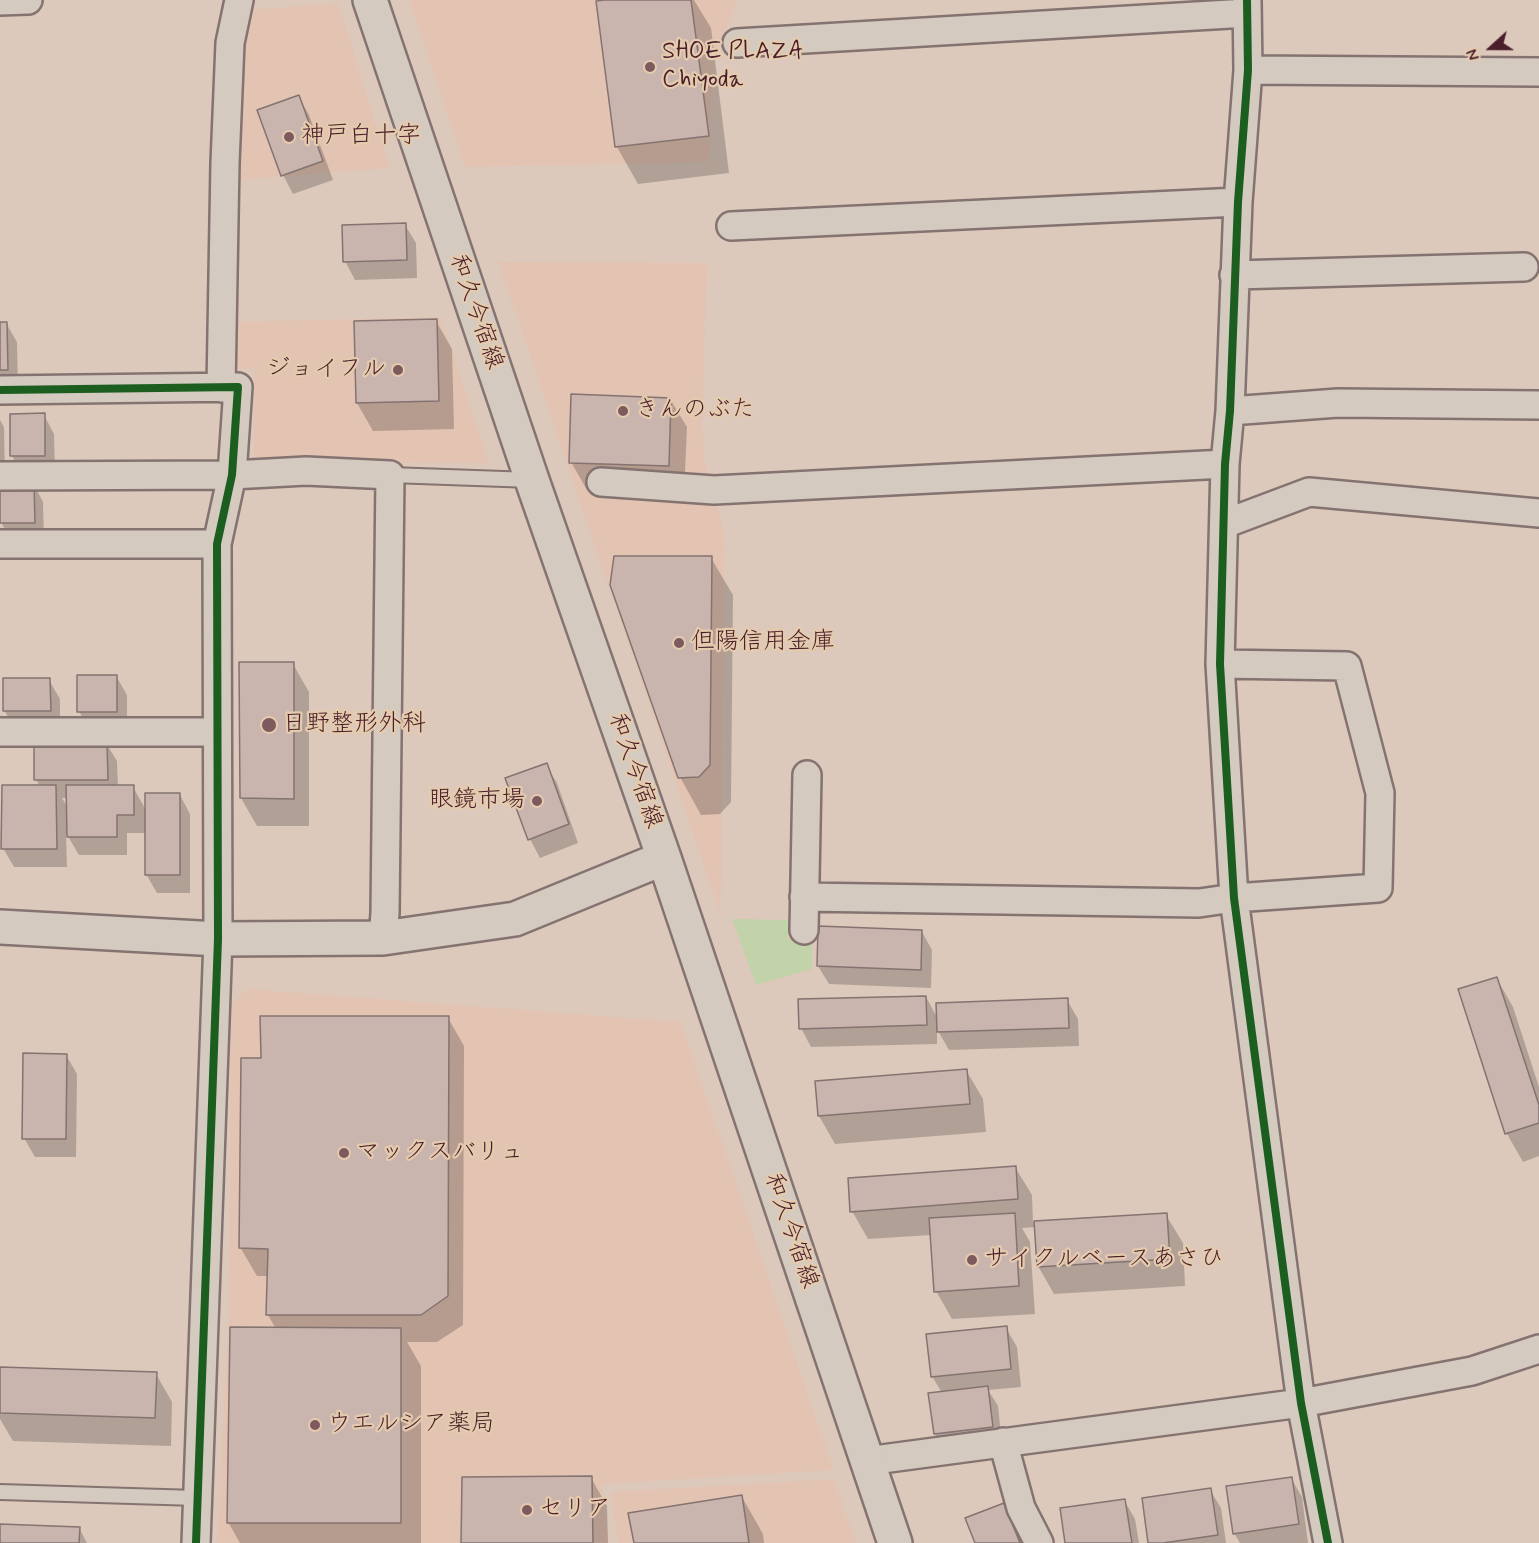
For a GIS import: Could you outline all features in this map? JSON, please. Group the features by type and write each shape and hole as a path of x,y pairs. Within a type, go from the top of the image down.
{"main road":[{"name":"和久今宿線","path":"370,0 532,480 664,858 895,1543"},
{"path":"0,927 218,939 383,938 515,919 664,858"}],"street":[{"path":"0,2 28,0"},
{"path":"221,388 229,55 239,0"},
{"path":"737,43 1247,6 1248,70 1238,202 1230,411 1225,464 1220,664 1234,898 1301,1403 1328,1543"},
{"path":"1248,70 1539,72"},
{"path":"731,226 1238,202"},
{"path":"1234,275 1524,267"},
{"path":"0,390 238,387 232,475 217,544 218,939 195,1543"},
{"path":"1230,411 1338,403 1539,405"},
{"path":"601,482 714,490 1225,464"},
{"path":"0,476 232,475 306,471 390,475 383,938"},
{"path":"1224,524 1309,492 1539,513"},
{"path":"0,544 217,544"},
{"path":"804,897 1199,903 1234,898 1378,888 1380,793 1347,666 1220,664"},
{"path":"0,732 216,732"},
{"path":"804,930 807,775"},
{"path":"867,1461 1301,1403 1472,1371 1539,1349"},
{"path":"1003,1442 1021,1508 1039,1543"}],"lane":[{"path":"390,475 532,480"},
{"path":"0,1492 197,1498"}],"shaded area":[{"path":"409,0 736,0 713,62 709,162 465,167"},
{"path":"338,3 390,168 237,180 240,68 248,10"},
{"path":"498,262 707,263 702,424 704,459 724,532 721,915"},
{"path":"441,317 489,463 254,462 254,369 234,369 232,322"},
{"path":"247,989 681,1022 834,1470 601,1484 609,1543 217,1543 229,1316 231,1005"},
{"path":"834,1479 856,1543 618,1543 611,1492"}],"green space":[{"path":"732,919 788,920 788,939 812,939 812,969 756,985"}],"building":[{"path":"691,0 709,136 615,147 596,1"},
{"path":"299,95 323,161 281,176 257,110"},
{"path":"406,223 407,260 343,262 342,225"},
{"path":"437,319 439,401 356,403 354,321"},
{"path":"0,322 7,322 8,370 0,370"},
{"path":"571,394 671,398 669,466 569,463"},
{"path":"45,413 45,456 10,456 10,414"},
{"path":"0,482 34,482 35,523 0,523"},
{"path":"614,556 712,556 710,765 699,777 678,778 610,585"},
{"path":"239,662 294,662 294,799 240,798"},
{"path":"77,675 117,675 117,712 77,712"},
{"path":"3,678 50,678 51,711 3,711"},
{"path":"34,741 107,741 108,780 34,780"},
{"path":"547,763 569,824 528,840 505,778"},
{"path":"2,785 56,785 57,849 1,849"},
{"path":"66,785 134,785 134,815 117,815 117,837 67,837"},
{"path":"145,793 180,793 180,875 145,875"},
{"path":"818,926 922,930 921,970 817,966"},
{"path":"1497,977 1539,1105 1539,1123 1505,1134 1458,989"},
{"path":"926,996 927,1025 799,1029 798,999"},
{"path":"1068,998 1069,1028 937,1032 936,1003"},
{"name":"マックスバリュ","path":"260,1016 449,1016 448,1296 421,1315 266,1315 268,1249 239,1248 241,1058 261,1058"},
{"path":"23,1053 67,1054 66,1139 22,1139"},
{"path":"967,1069 970,1104 818,1116 815,1081"},
{"path":"1016,1166 1018,1199 850,1212 848,1178"},
{"path":"1015,1213 1019,1286 934,1292 929,1218"},
{"path":"1167,1213 1170,1259 1037,1267 1034,1221"},
{"path":"1007,1326 1011,1369 931,1377 926,1334"},
{"name":"ウエルシア薬局","path":"230,1327 401,1328 401,1523 227,1523"},
{"path":"0,1367 157,1372 155,1418 0,1413"},
{"path":"988,1386 993,1427 934,1434 928,1393"},
{"name":"セリア","path":"592,1476 593,1543 461,1543 462,1477"},
{"path":"1292,1477 1299,1524 1233,1534 1226,1486"},
{"path":"1211,1488 1218,1535 1148,1543 1142,1498"},
{"path":"742,1495 749,1543 634,1543 628,1513"},
{"path":"1125,1499 1132,1543 1065,1543 1060,1508"},
{"path":"1004,1503 1020,1543 975,1543 965,1518"},
{"path":"0,1524 80,1527 79,1543 0,1543"}],"cycle path":[{"path":"1247,0 1248,70 1238,202 1230,411 1225,464 1220,664 1234,898 1301,1403 1328,1543"},
{"path":"0,390 238,387 232,475 217,544 218,939 196,1543"}],"place":[{"name":"SHOE PLAZA Chiyoda","path":"650,67"},
{"name":"神戸白十字","path":"289,137"},
{"name":"ジョイフル","path":"398,370"},
{"name":"きんのぶた","path":"623,411"},
{"name":"但陽信用金庫","path":"679,643"},
{"name":"日野整形外科","path":"269,725"},
{"name":"眼鏡市場","path":"537,801"},
{"name":"マックスバリュ","path":"344,1153"},
{"name":"サイクルベースあさひ","path":"972,1260"},
{"name":"ウエルシア薬局","path":"315,1425"},
{"name":"セリア","path":"527,1510"}]}
